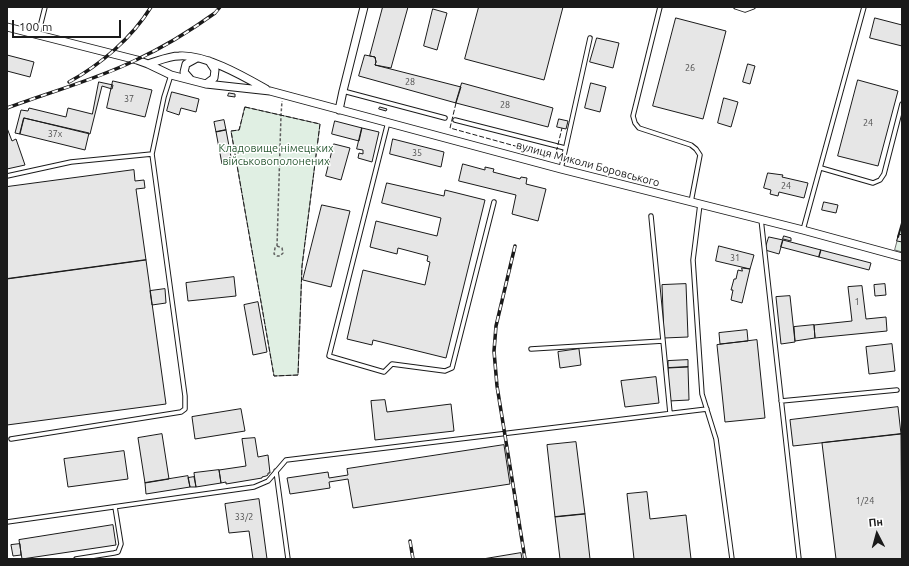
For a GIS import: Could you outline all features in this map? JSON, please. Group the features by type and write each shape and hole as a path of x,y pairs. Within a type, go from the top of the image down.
{"street":[{"path":"339,110 364,7"},
{"name":"вулиця Миколи Боровського","path":"7,26 148,64 170,75 206,84 270,91"},
{"name":"вулиця Миколи Боровського","path":"148,64 178,56 209,60 270,91 283,95 561,169 804,230 902,257"},
{"path":"191,80 184,72 186,64 197,58"},
{"path":"206,84 214,78 215,70 209,60"}],"lane":[{"path":"38,35 46,7"},
{"path":"660,7 632,116 639,128 691,145 696,149 700,155 692,202"},
{"path":"736,7 745,10 753,7"},
{"path":"804,230 864,7"},
{"path":"561,169 590,38"},
{"path":"12,439 181,412 185,409 186,396 152,154 170,75"},
{"path":"343,91 445,118"},
{"path":"821,168 873,183 880,180 884,174 902,104"},
{"path":"454,120 565,148"},
{"path":"388,122 329,356 384,372 392,364 445,371 452,368 494,202"},
{"path":"7,176 71,162 152,154"},
{"path":"700,204 693,260 702,394 716,439 732,559"},
{"path":"651,216 670,413"},
{"path":"761,219 780,401 799,559"},
{"path":"531,349 663,341"},
{"path":"780,401 897,390"},
{"path":"7,522 254,487 268,481 286,460 707,409"},
{"path":"276,471 288,559"},
{"path":"76,559 118,552 121,544 115,507"}],"path":[{"path":"277,246 283,250 283,253 280,256 274,254 274,248 277,246 281,115 283,95"}],"green space":[{"name":"Кладовище німецьких військовополонених","path":"245,107 320,124 302,266 298,375 274,376 231,131 239,130"},
{"path":"902,223 902,252 895,250"}],"building":[{"path":"383,7 408,7 391,68 375,65 375,57 370,56"},
{"path":"479,7 563,7 544,80 465,59"},
{"path":"433,9 447,13 437,50 424,46"},
{"path":"676,18 726,31 703,119 653,106"},
{"path":"875,18 902,25 902,46 870,38"},
{"path":"597,38 619,43 613,68 590,62"},
{"path":"7,55 34,62 30,77 7,71"},
{"path":"365,55 375,57 375,65 461,87 456,103 359,76"},
{"path":"748,64 755,66 750,84 743,82"},
{"path":"858,80 898,91 878,166 838,156"},
{"path":"113,81 152,90 145,117 107,108"},
{"path":"99,82 113,85 112,89 102,86 90,134 24,118 20,134 15,133 21,110 28,111 29,108 66,117 68,108 92,114"},
{"path":"462,83 553,108 548,127 456,103"},
{"path":"591,83 606,87 600,112 585,108"},
{"path":"172,92 199,99 196,112 181,108 179,115 167,111"},
{"path":"229,93 235,94 235,97 228,96"},
{"path":"724,98 738,102 731,127 718,123"},
{"path":"380,107 387,109 386,111 379,109"},
{"path":"24,118 89,133 85,150 20,134"},
{"path":"559,119 568,121 566,129 557,127"},
{"path":"224,120 226,130 216,132 214,122"},
{"path":"335,121 362,128 359,141 332,134"},
{"path":"7,128 12,141 16,139 25,165 7,169"},
{"path":"362,128 379,132 372,162 358,158 359,153 363,154 363,150 357,149"},
{"path":"226,130 232,162 222,164 216,132"},
{"path":"393,139 444,152 441,167 390,154"},
{"path":"334,144 350,148 341,180 326,176"},
{"path":"463,164 485,170 485,167 494,169 493,172 520,179 521,177 527,178 526,184 546,189 538,221 512,214 516,195 459,181"},
{"path":"134,170 135,181 144,180 145,188 136,189 146,260 7,279 7,187"},
{"path":"768,173 783,175 782,177 808,183 804,198 779,192 778,196 770,194 771,190 764,188"},
{"path":"387,183 444,196 445,190 485,200 446,358 373,340 372,345 347,339 363,270 425,285 430,262 427,261 428,256 398,248 397,254 370,247 376,221 437,236 441,218 382,203"},
{"path":"824,202 838,205 836,213 822,210"},
{"path":"322,205 350,211 331,287 303,280"},
{"path":"899,234 902,235 902,242 897,241"},
{"path":"784,236 791,238 791,241 783,239"},
{"path":"769,237 783,240 779,254 765,250"},
{"path":"783,240 821,250 819,257 781,247"},
{"path":"719,246 754,255 750,269 716,261"},
{"path":"821,250 871,263 869,270 819,257"},
{"path":"146,260 166,404 7,425 7,279"},
{"path":"742,268 750,269 742,303 731,300 733,290 731,290 738,270 742,271"},
{"path":"234,277 236,296 188,301 186,283"},
{"path":"686,284 688,337 664,338 662,285"},
{"path":"885,284 886,295 875,296 874,285"},
{"path":"862,286 866,319 886,317 887,331 815,338 814,325 852,321 848,287"},
{"path":"165,289 166,303 152,305 150,291"},
{"path":"790,296 795,342 781,344 776,297"},
{"path":"258,302 267,352 253,355 244,305"},
{"path":"814,325 815,338 795,341 794,327"},
{"path":"747,330 748,341 720,344 719,333"},
{"path":"757,340 765,418 725,422 717,345"},
{"path":"892,344 895,371 869,374 866,347"},
{"path":"579,349 581,365 560,368 558,352"},
{"path":"688,360 688,367 668,368 668,361"},
{"path":"688,367 689,400 669,401 668,368"},
{"path":"656,377 659,403 625,407 621,381"},
{"path":"385,400 387,412 451,404 454,431 375,440 371,401"},
{"path":"898,407 901,434 793,446 790,420"},
{"path":"241,409 245,431 195,439 192,417"},
{"path":"162,434 169,479 145,483 138,438"},
{"path":"901,434 902,559 836,559 822,443"},
{"path":"255,438 258,457 268,455 270,473 262,478 226,484 226,482 221,483 219,470 246,466 242,439"},
{"path":"576,442 585,514 555,517 547,445"},
{"path":"504,445 510,484 353,508 348,479 329,482 330,488 290,494 287,478 328,472 329,478 348,475 347,469"},
{"path":"124,451 128,479 68,487 64,459"},
{"path":"219,470 221,483 196,487 194,473"},
{"path":"188,476 190,487 146,494 145,483"},
{"path":"194,477 196,487 190,487 188,478"},
{"path":"647,492 650,519 686,515 691,559 634,559 627,494"},
{"path":"259,499 267,559 253,559 249,531 229,533 225,504"},
{"path":"585,514 590,559 560,559 555,517"},
{"path":"113,525 116,545 22,559 19,540"},
{"path":"20,544 21,555 13,556 11,545"},
{"path":"521,553 522,559 483,559"}],"railway":[{"path":"69,82 104,59 125,40 151,7"},
{"path":"7,108 89,80 136,60 157,50 186,32 215,13 220,7"},
{"path":"515,246 496,326 494,351 497,386 525,559"},
{"path":"410,541 413,559"}],"fence":[{"path":"456,103 450,128 555,157 562,128"},
{"path":"245,107 320,124 302,266 298,375 274,376 231,131 239,130 245,107"}],"wall":[{"path":"898,237 902,223"}]}
